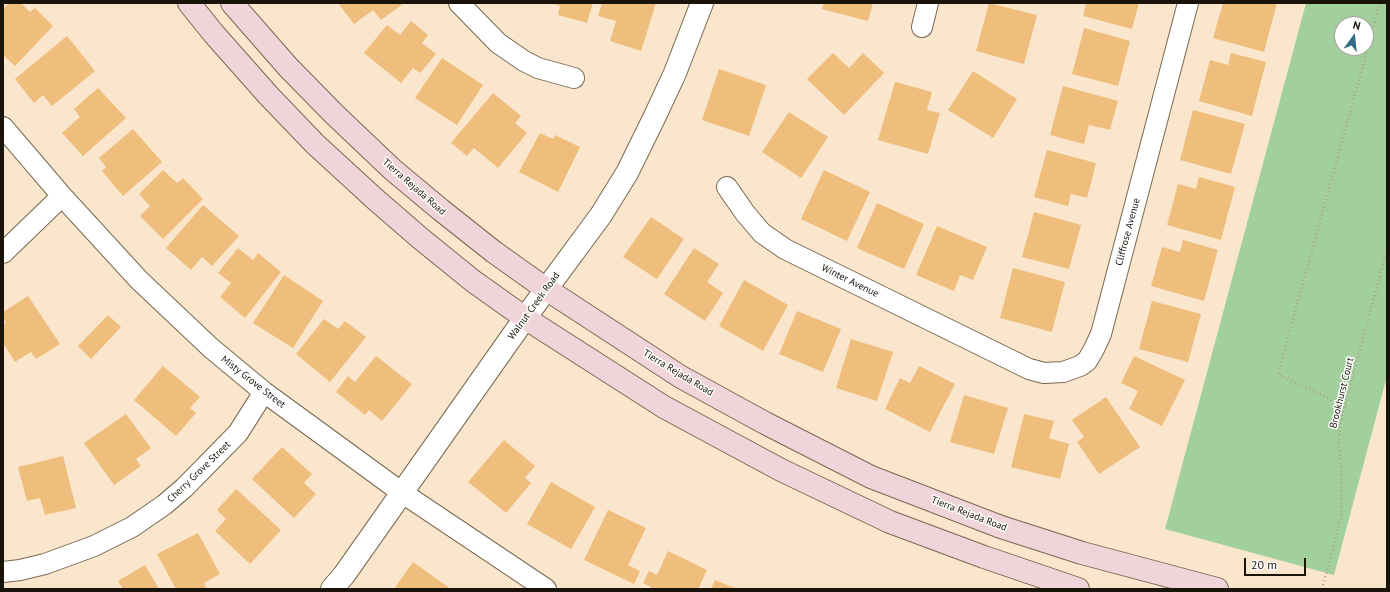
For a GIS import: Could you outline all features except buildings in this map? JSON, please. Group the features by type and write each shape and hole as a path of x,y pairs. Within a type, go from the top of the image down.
{"main road":[{"path":"189,3 214,34 268,95 320,149 420,238 473,281 525,318 664,407 781,470 890,522 984,557 1078,589"},
{"name":"Tierra Rejada Road","path":"232,3 288,67 334,114 394,170 441,210 494,252 546,289 681,377 765,423 871,477 1001,527 1082,553 1217,589"}],"street":[{"path":"459,3 498,43 524,61 538,68 574,78"},
{"name":"Walnut Creek Road","path":"332,589 344,575 525,318 601,215 627,173 675,73 702,3"},
{"path":"922,27 928,3"},
{"name":"Cliffrose Avenue","path":"993,351 1029,369 1044,373 1063,372 1080,366 1087,361 1094,349 1103,326 1188,3"},
{"name":"Misty Grove Street","path":"3,127 62,196 139,280 212,348 264,392 401,492 546,589"},
{"name":"Winter Avenue","path":"727,187 745,213 762,233 785,249 993,351"},
{"path":"3,254 62,196"},
{"name":"Cherry Grove Street","path":"3,572 20,570 45,564 94,546 132,527 164,505 184,488 238,434 264,392"}],"path":[{"path":"1346,407 1278,374 1380,3"},
{"name":"Brookhurst Court","path":"1322,589 1341,518 1341,466 1339,444 1340,424 1346,407 1387,249"}],"green space":[{"path":"1306,3 1387,3 1387,376 1334,575 1165,529"}]}
